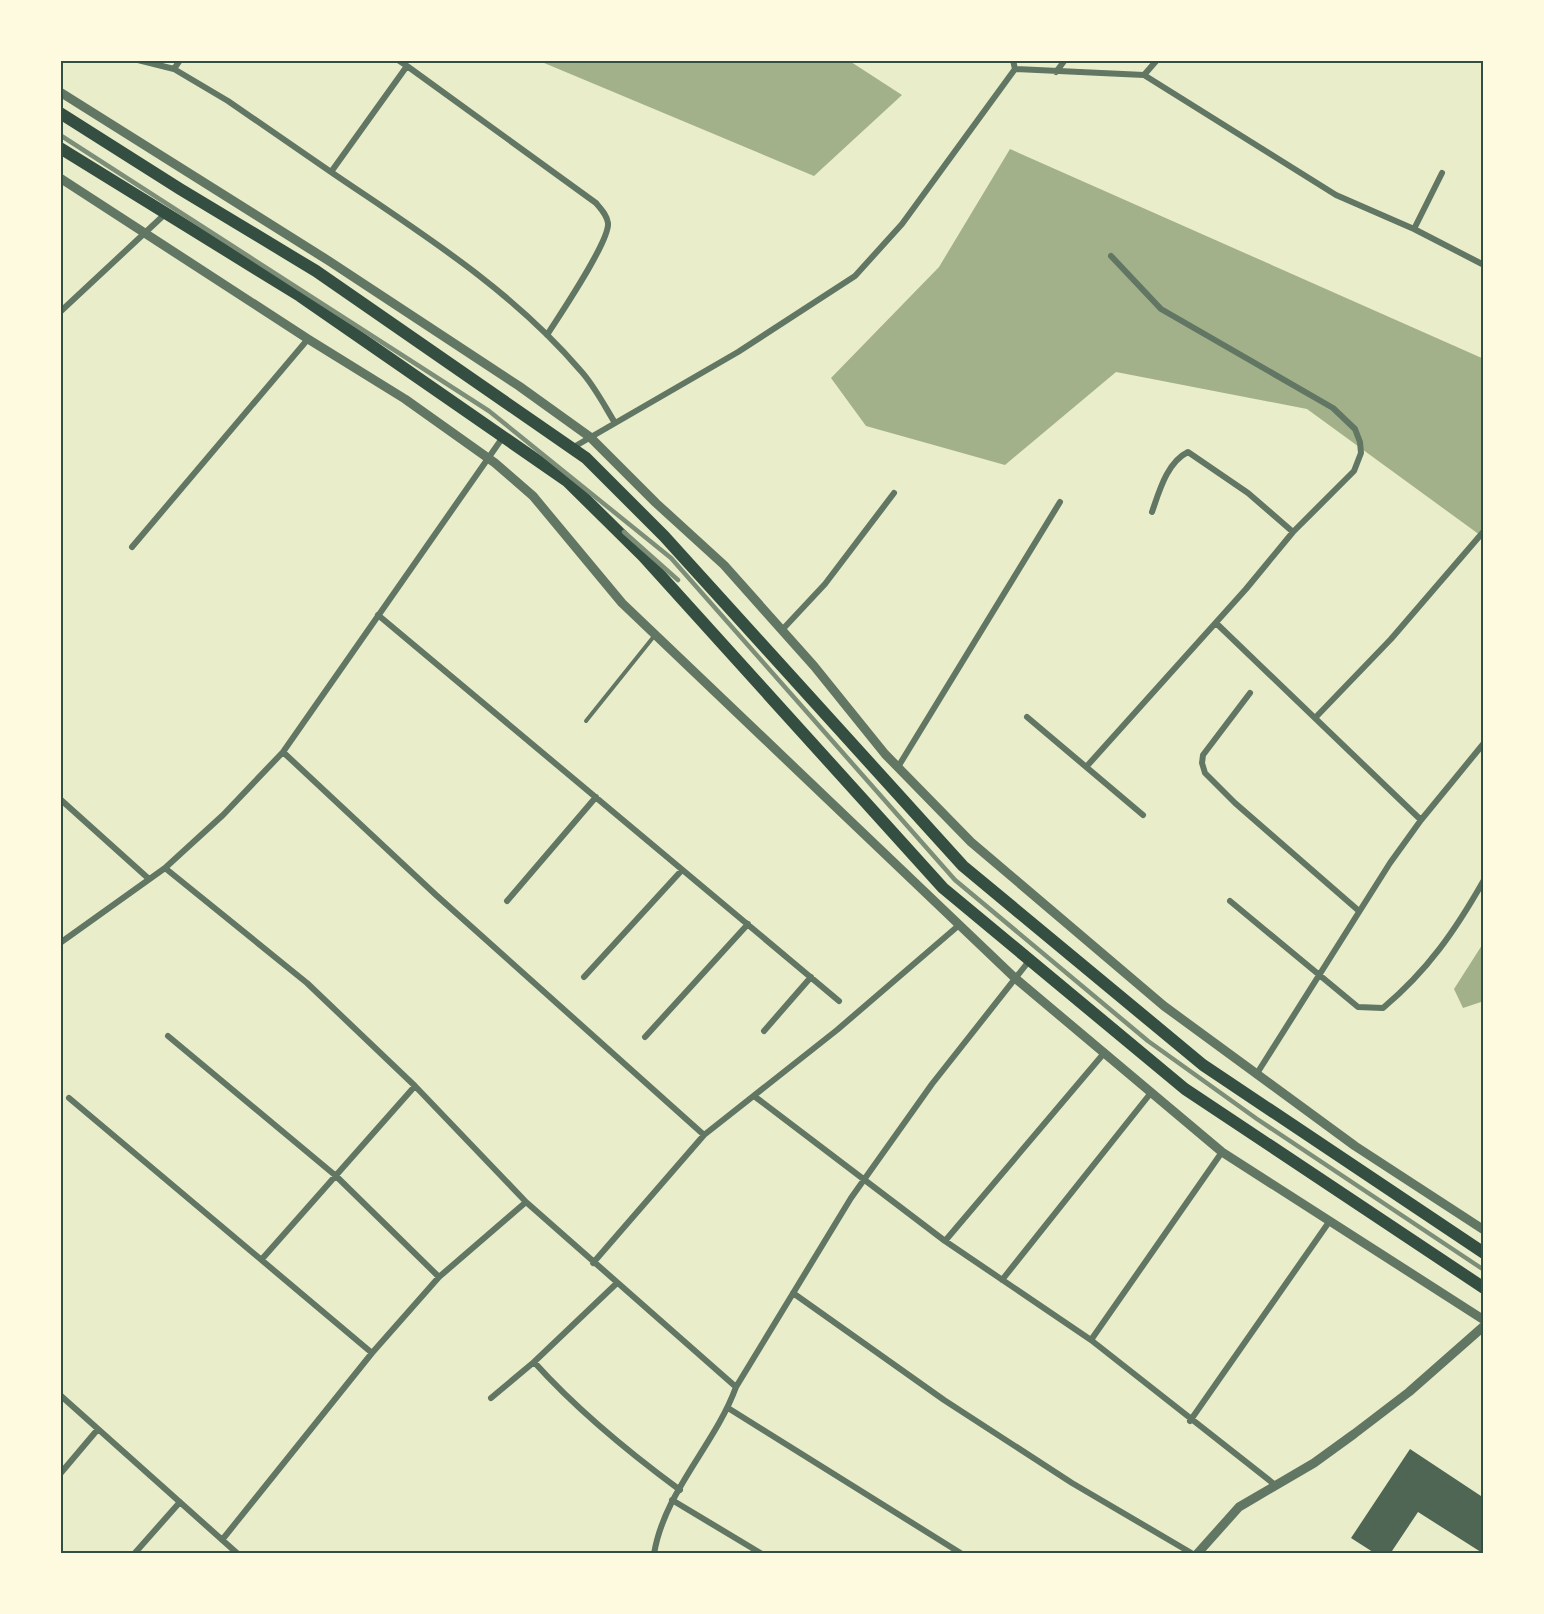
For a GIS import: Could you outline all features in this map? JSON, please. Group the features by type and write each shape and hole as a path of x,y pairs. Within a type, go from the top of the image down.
{"main road":[{"path":"60,113 316,271 586,458 664,536 963,866 1203,1065 1484,1253"},
{"path":"60,148 300,296 567,481 643,556 942,888 1185,1089 1484,1287"}],"street":[{"path":"138,60 174,69 228,101 474,269 547,335 581,371 615,423"},
{"path":"174,69 180,60"},
{"path":"398,60 596,203 605,213 609,225 601,246 547,335"},
{"path":"572,448 738,352 855,276 902,224 1015,69 1013,60"},
{"path":"1056,72 1065,60"},
{"path":"1144,75 1157,60"},
{"path":"332,171 407,66"},
{"path":"1015,69 1144,75 1336,195 1414,229 1484,265"},
{"path":"60,92 329,261 519,386 590,437 656,503 724,565 898,767 970,842 1164,1006 1355,1146 1484,1230"},
{"path":"1414,229 1442,173"},
{"path":"60,178 405,399 488,458 533,496 622,603 1015,978 1105,1052 1150,1094 1222,1152 1484,1320"},
{"path":"60,312 164,214"},
{"path":"1087,766 1216,623 1293,532 1354,471 1361,453 1355,429 1333,408 1161,309 1111,256"},
{"path":"132,547 308,339"},
{"path":"60,943 165,868 223,815 283,752 503,437"},
{"path":"1152,512 1162,484 1174,464 1188,452 1248,494 1293,532"},
{"path":"782,630 825,584 894,493"},
{"path":"898,767 1060,502"},
{"path":"1315,718 1391,639 1484,531"},
{"path":"378,615 839,1001"},
{"path":"1216,623 1421,820"},
{"path":"1250,693 1203,755 1202,763 1205,773 1235,803 1359,911"},
{"path":"1027,717 1143,816"},
{"path":"1256,1075 1359,911 1421,820 1484,742"},
{"path":"283,752 436,895 704,1135"},
{"path":"507,901 596,797"},
{"path":"60,799 149,879"},
{"path":"165,868 308,983 416,1086 526,1202 736,1387"},
{"path":"584,977 682,870"},
{"path":"1230,901 1358,1007 1383,1008 1412,984 1455,931 1484,880"},
{"path":"645,1037 748,924"},
{"path":"593,1263 704,1135 837,1030 958,926"},
{"path":"654,1554 656,1542 672,1500 728,1408 736,1387 864,1180 932,1084 1030,960"},
{"path":"764,1031 811,977"},
{"path":"168,1036 336,1176 439,1276"},
{"path":"945,1241 1105,1052"},
{"path":"262,1259 416,1086"},
{"path":"1002,1280 1150,1094"},
{"path":"754,1096 945,1241 1091,1340 1190,1421 1274,1484"},
{"path":"69,1098 372,1353"},
{"path":"1091,1340 1222,1152"},
{"path":"222,1540 372,1353 439,1276 526,1202"},
{"path":"1190,1421 1329,1222"},
{"path":"491,1398 534,1362 617,1283"},
{"path":"793,1293 944,1400 1072,1483 1195,1554 1239,1507 1274,1484 1314,1463 1354,1434 1409,1392 1484,1326"},
{"path":"534,1362 566,1397 598,1426 680,1490"},
{"path":"60,1395 238,1554"},
{"path":"728,1408 962,1554"},
{"path":"60,1474 98,1429"},
{"path":"672,1500 762,1554"},
{"path":"134,1554 180,1502"}],"lane":[{"path":"586,721 656,634"}],"shaded area":[{"path":"537,60 848,60 902,95 814,176"},
{"path":"1010,149 1484,359 1484,538 1307,409 1116,372 1005,465 866,426 831,378 939,267"},
{"path":"1484,942 1484,1001 1463,1008 1454,989"}],"building":[{"path":"1410,1449 1484,1498 1484,1554 1418,1512 1390,1554 1376,1554 1351,1538"}],"railway":[{"path":"60,135 489,411 671,558 955,880 1148,1041 1257,1119 1484,1270"},
{"path":"624,532 678,580"}]}
